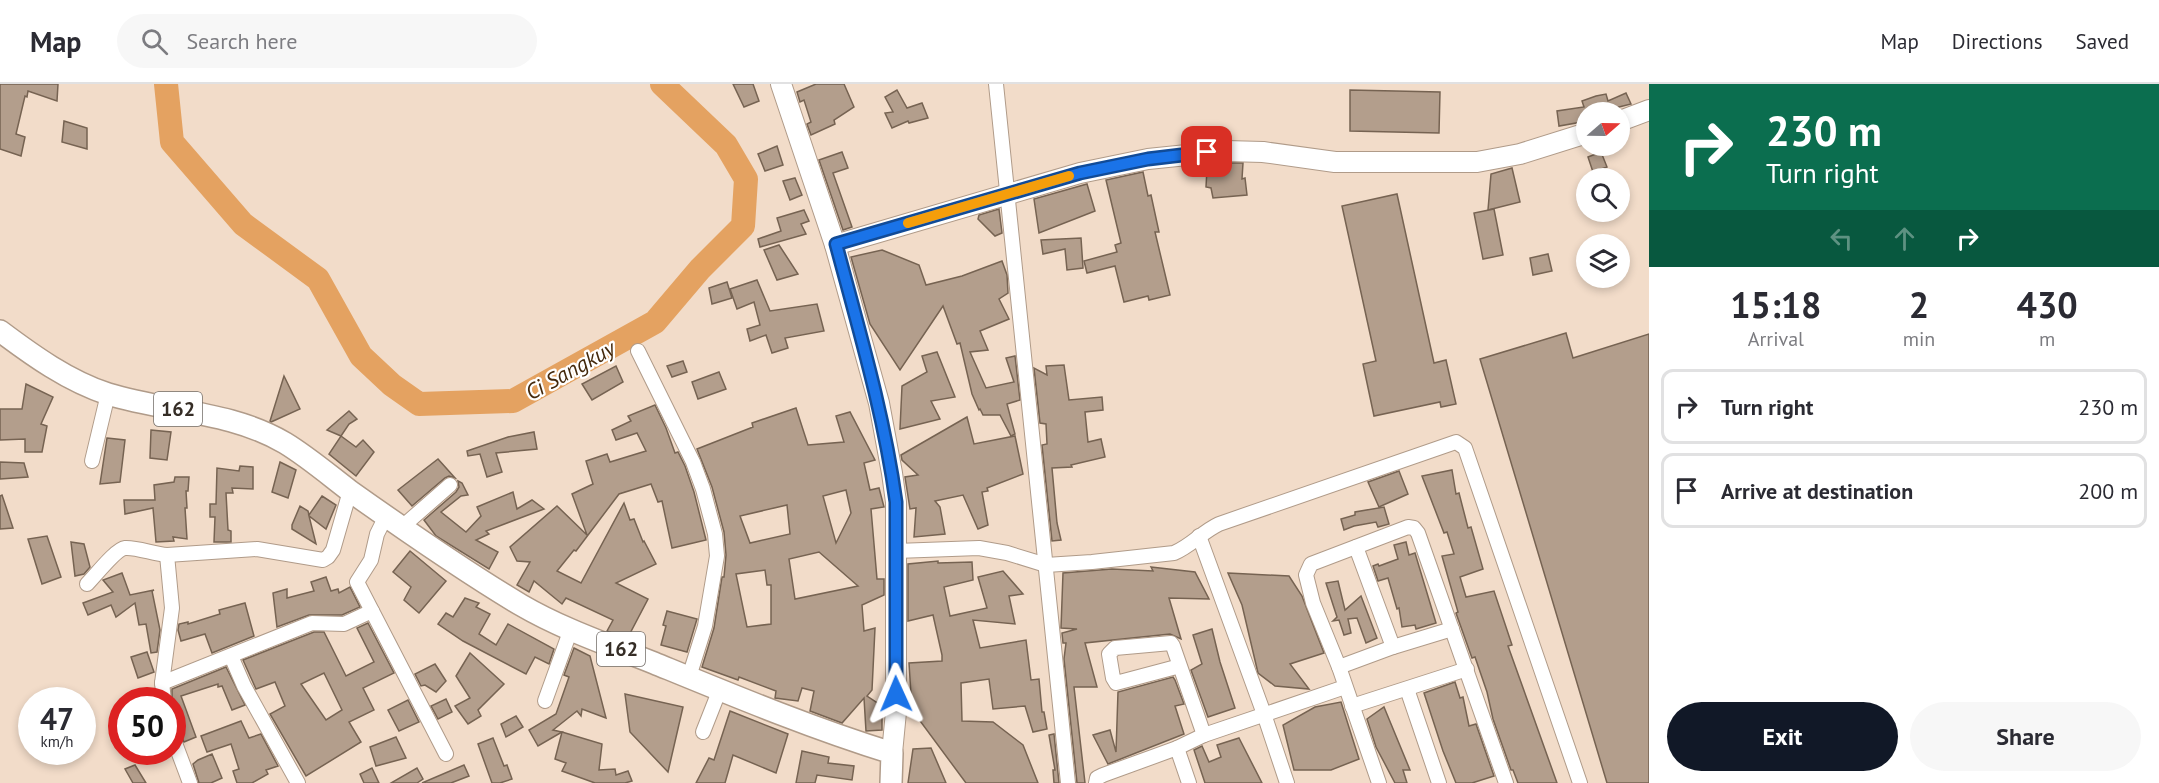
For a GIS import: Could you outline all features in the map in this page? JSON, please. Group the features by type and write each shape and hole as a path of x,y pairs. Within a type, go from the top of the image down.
{"main road":[{"name":"162","path":"0,331 58,371 108,394 211,416 285,443 466,571 521,605 572,629 689,677 833,733 892,753"},
{"path":"891,783 892,753"}],"street":[{"path":"781,84 836,244 885,433 896,502 896,712 892,753"},
{"path":"996,84 1068,783"},
{"path":"1630,118 1649,110"},
{"path":"836,244 1080,173 1148,159 1226,151 1263,152 1335,162 1477,162 1520,154 1576,136"},
{"path":"638,351 693,462 703,489 717,544 705,626 689,677"},
{"path":"92,461 108,394"},
{"path":"896,550 979,549 1007,553 1046,565 1174,553 1219,524 1456,442 1465,448 1580,783"},
{"path":"87,584 123,548 168,560 257,549 323,560 328,558 372,506 450,485"},
{"path":"372,506 377,540 371,560 357,582 446,754"},
{"path":"1379,783 1339,667 1313,603 1306,575 1311,564 1408,527 1414,528 1418,533 1506,783"},
{"path":"1199,536 1287,783"},
{"path":"1356,547 1393,647"},
{"path":"162,687 172,608 168,560"},
{"path":"162,684 312,623 344,624 372,611"},
{"path":"1339,667 1452,628"},
{"path":"545,701 572,629"},
{"path":"1179,666 1116,683 1109,654 1115,648 1171,643 1204,735"},
{"path":"231,656 244,686 298,783"},
{"path":"1353,706 1467,669"},
{"path":"1096,783 1097,778 1103,775 1177,748 1204,735 1345,687"},
{"path":"703,732 720,689"},
{"path":"1407,689 1439,783"},
{"path":"1177,748 1189,783"},
{"path":"183,765 190,783"}],"building":[{"path":"0,84 58,84 57,101 28,91 27,97 25,96 16,134 25,137 21,156 0,149"},
{"path":"733,84 753,84 759,101 744,107"},
{"path":"816,84 844,84 854,107 834,120 835,124 811,135 807,124 811,122 804,100 800,102 797,92"},
{"path":"897,90 907,108 922,103 928,118 909,123 908,121 892,128 885,113 893,112 885,97"},
{"path":"1350,90 1440,92 1439,133 1350,131"},
{"path":"1626,93 1631,104 1630,102 1582,101 1606,94 1608,101"},
{"path":"1576,108 1576,123 1559,126 1557,111"},
{"path":"64,121 87,128 87,149 62,142"},
{"path":"777,146 783,165 765,171 758,154"},
{"path":"842,152 848,168 833,173 852,227 843,230 819,160"},
{"path":"1603,156 1607,167 1592,168 1588,157"},
{"path":"1226,163 1243,163 1242,179 1245,178 1247,195 1213,198 1211,188 1206,187 1207,169 1225,170"},
{"path":"1512,168 1520,202 1488,210 1491,174"},
{"path":"1143,172 1148,196 1151,195 1159,232 1155,232 1170,295 1149,300 1148,296 1124,302 1115,266 1087,273 1084,261 1117,252 1115,245 1121,243 1106,180"},
{"path":"795,178 802,195 790,200 783,181"},
{"path":"1087,184 1095,211 1039,233 1034,199"},
{"path":"1397,194 1434,363 1446,360 1456,404 1441,407 1440,402 1374,416 1363,364 1376,361 1342,206"},
{"path":"999,209 1002,233 995,236 978,219 979,215"},
{"path":"1494,209 1503,255 1483,259 1474,213"},
{"path":"804,210 809,221 801,224 806,234 760,247 758,239 781,231 777,218"},
{"path":"1081,238 1083,268 1067,270 1065,249 1043,254 1041,240"},
{"path":"779,245 798,274 777,280 764,250"},
{"path":"882,250 919,265 926,285 962,276 1002,261 1007,275 1008,293 999,299 1009,319 980,331 988,350 970,352 986,388 1014,382 1006,358 1015,356 1020,400 1007,404 1015,434 1011,436 1000,415 983,415 979,410 972,394 960,343 957,344 943,306 900,370 870,324 851,257"},
{"path":"1548,254 1552,271 1533,275 1530,258"},
{"path":"757,280 770,311 817,304 824,331 785,338 788,348 772,353 766,335 750,341 747,329 760,325 754,302 737,309 730,289"},
{"path":"727,282 732,298 712,304 709,288"},
{"path":"1566,333 1573,358 1649,334 1649,783 1607,783 1480,359"},
{"path":"937,352 955,397 931,401 940,419 900,429 902,386 927,372 922,356"},
{"path":"683,361 687,372 672,377 667,366"},
{"path":"1064,365 1069,400 1102,397 1103,410 1085,412 1088,442 1101,439 1105,457 1071,465 1072,467 1052,468 1057,523 1061,540 1052,541 1042,445 1047,444 1046,424 1040,423 1034,368 1047,375 1046,366"},
{"path":"616,366 623,382 592,400 582,384"},
{"path":"719,372 726,389 698,399 692,382"},
{"path":"284,376 300,409 271,422 270,421"},
{"path":"26,384 53,397 41,424 47,426 42,452 25,452 25,439 0,440 0,409 22,409"},
{"path":"655,405 675,453 678,452 685,466 706,540 672,548 662,501 658,502 651,484 619,494 576,551 574,550 557,571 581,583 624,503 630,520 634,519 643,542 656,564 616,583 648,599 627,639 607,631 613,620 566,598 562,604 534,581 529,592 517,585 530,562 517,561 510,547 557,506 587,535 572,494 593,484 586,461 607,454 610,462 646,451 637,433 616,440 612,430 631,421 628,416"},
{"path":"796,408 808,445 844,442 836,416 850,412 875,460 864,463 870,490 879,488 884,507 871,509 877,579 884,579 884,595 862,605 864,631 875,628 872,690 867,696 882,706 882,730 866,731 864,698 842,723 810,711 814,691 802,688 798,701 775,698 776,691 739,677 738,680 702,667 714,628 726,555 724,532 712,487 697,449 753,427 752,423","holes":["846,490 851,513 836,543 823,496","787,505 790,534 750,543 740,516","819,552 858,586 795,599 789,559","765,570 767,585 771,585 771,624 747,627 736,574"]},
{"path":"349,411 357,419 349,424 341,436 327,430"},
{"path":"967,417 974,444 1015,436 1023,474 982,492 988,525 978,529 963,495 935,501 940,507 945,534 914,537 916,508 910,509 905,477 918,475 902,460 901,455"},
{"path":"151,430 171,432 167,460 150,458"},
{"path":"534,432 537,449 496,453 502,472 487,477 480,454 468,456 467,451 508,437"},
{"path":"341,436 356,447 363,440 374,452 356,476 329,454"},
{"path":"107,438 125,440 120,482 100,484"},
{"path":"438,459 455,478 449,476 445,478 412,506 398,490"},
{"path":"0,462 24,463 28,477 0,479"},
{"path":"280,462 296,470 288,498 272,492"},
{"path":"240,466 253,467 253,489 232,488 233,493 226,493 231,542 214,542 215,517 210,517 210,504 216,504 217,468 239,471"},
{"path":"1452,470 1456,494 1459,493 1468,528 1471,527 1483,569 1460,577 1466,597 1494,591 1512,645 1508,646 1557,783 1518,783 1493,719 1475,657 1472,658 1456,613 1458,612 1442,556 1454,554 1447,532 1444,533 1422,476"},
{"path":"1399,471 1408,494 1379,507 1368,482"},
{"path":"175,477 189,477 188,491 186,491 187,508 185,508 187,539 173,537 174,541 156,542 153,508 125,514 124,500 155,500 154,485 174,482"},
{"path":"458,481 462,483 468,495 461,496 441,512 466,532 481,516 477,507 513,492 517,509 532,500 544,509 486,531 489,534 476,540 498,552 489,569 436,536 424,520 456,492 459,487"},
{"path":"2,495 13,528 0,529 0,496"},
{"path":"322,496 336,505 326,529 309,516 316,544 292,529 292,525 300,506 308,511 309,515"},
{"path":"1384,507 1389,524 1378,527 1376,522 1344,530 1341,519 1355,515 1355,512"},
{"path":"47,536 61,577 42,584 28,539"},
{"path":"71,542 84,544 90,567 84,574 75,576"},
{"path":"1406,542 1409,555 1415,553 1436,623 1416,629 1415,625 1402,627 1399,608 1397,609 1388,578 1378,581 1373,566 1398,559 1394,545"},
{"path":"410,551 446,581 419,613 404,600 411,587 393,572"},
{"path":"938,561 938,563 972,562 973,580 944,587 950,616 987,608 978,577 1003,571 1023,594 1009,596 1015,624 973,620 980,648 1026,640 1031,680 1039,679 1042,712 1044,712 1047,729 1033,732 1025,706 993,709 989,679 961,683 962,721 993,722 1023,745 1038,783 966,783 912,710 909,663 942,661 942,655 933,615 908,621 908,564"},
{"path":"1151,567 1195,572 1209,599 1169,598 1181,639 1170,634 1085,643 1097,687 1074,687 1085,783 1077,783 1064,659 1066,643 1063,643 1062,633 1077,629 1061,628 1063,573 1112,569 1153,571"},
{"path":"122,573 130,595 154,590 152,591 160,630 157,652 151,653 146,624 139,625 135,603 116,617 111,605 88,615 83,603 113,592 103,580"},
{"path":"1228,573 1289,576 1302,596 1324,653 1290,664 1309,689 1275,686 1258,673 1242,605"},
{"path":"326,577 331,591 338,589 339,593 350,587 360,607 342,615 309,615 277,627 273,593 287,589 287,598 314,591 311,582"},
{"path":"1338,581 1345,610 1361,596 1377,638 1366,643 1357,618 1348,619 1351,633 1344,635 1339,620 1333,621 1337,617 1326,583"},
{"path":"465,598 479,603 476,607 490,614 479,634 496,645 508,624 554,649 549,664 535,657 526,674 463,641 438,624 446,613 453,617"},
{"path":"245,603 254,636 212,653 205,634 181,641 179,624 188,622 188,624 220,614 219,610"},
{"path":"667,611 697,619 687,652 661,645"},
{"path":"368,623 394,673 363,688 374,710 349,722 361,742 306,776 270,714 285,706 275,682 256,689 243,660 314,632 324,632 346,676 374,662 357,628","holes":["324,673 342,710 326,720 301,684"]},
{"path":"1212,629 1235,708 1208,717 1191,670 1202,664 1193,635"},
{"path":"574,648 590,656 606,718 582,709 581,716 577,711 553,730 562,732 538,746 529,730 556,714 569,677 564,675"},
{"path":"147,652 154,672 138,678 131,657"},
{"path":"470,653 504,684 478,710 481,716 468,724 455,706 470,698 456,676"},
{"path":"435,664 446,681 436,692 425,685 421,686 415,674"},
{"path":"226,667 245,705 232,710 222,686 218,687 218,684 186,694 186,687 177,687"},
{"path":"1173,677 1184,704 1175,706 1184,734 1108,764 1093,735 1110,730 1116,752 1118,692"},
{"path":"1455,682 1460,698 1463,697 1469,726 1476,724 1494,776 1472,783 1456,783 1424,693"},
{"path":"625,694 683,707 668,772 630,732"},
{"path":"446,699 452,712 438,719 431,706"},
{"path":"408,700 419,722 399,731 388,710"},
{"path":"1341,702 1359,759 1331,770 1294,770 1283,725 1315,707"},
{"path":"1384,707 1410,770 1403,770 1407,783 1395,783 1376,747 1367,719"},
{"path":"186,710 196,737 186,741"},
{"path":"730,711 788,734 776,773 733,755 725,783 696,783 709,758 714,760"},
{"path":"516,716 523,727 506,737 501,724"},
{"path":"241,721 249,738 261,734 278,766 266,770 268,774 252,783 237,783 233,771 239,769 231,744 207,752 201,736"},
{"path":"562,732 602,744 599,770 615,769 616,775 628,771 632,781 595,783 562,771 566,763 555,759"},
{"path":"1054,734 1059,783 1054,783 1053,770 1055,770 1049,735"},
{"path":"396,737 406,758 376,766 370,747"},
{"path":"493,738 512,779 500,783 492,783 478,744"},
{"path":"1239,738 1262,783 1205,783 1194,750 1202,746 1209,762 1221,757 1217,745"},
{"path":"931,748 946,783 908,783 913,749"},
{"path":"802,751 829,757 828,763 854,766 852,780 817,775 815,783 796,783"},
{"path":"212,754 222,778 211,783 199,783 193,764"},
{"path":"135,765 146,783 133,783 125,769"},
{"path":"464,765 469,776 451,783 422,783"},
{"path":"372,768 379,783 364,783 360,774"},
{"path":"417,768 423,779 417,783 391,783"}],"waterway":[{"name":"Ci Sangkuy","path":"166,84 172,142 243,224 318,279 361,356 392,385 419,404 513,401 655,322 700,269 743,226 746,179 726,145 662,84"}],"slow traffic":[{"path":"908,223 1069,176"}],"route":[{"path":"896,694 896,502 879,403 836,244 1080,173 1148,159 1207,152"}]}
